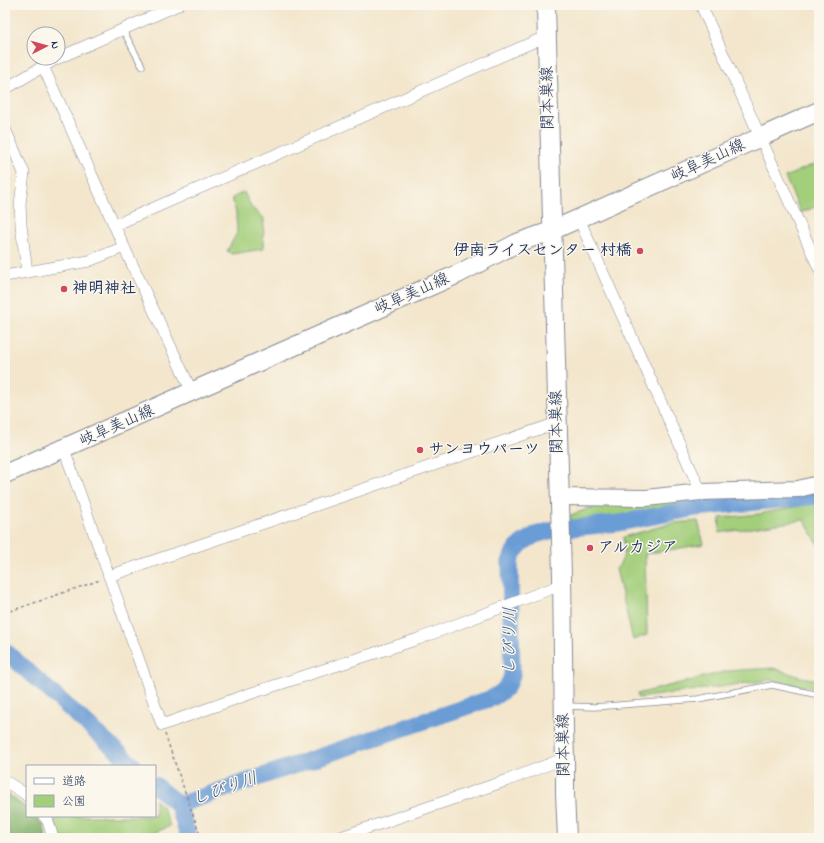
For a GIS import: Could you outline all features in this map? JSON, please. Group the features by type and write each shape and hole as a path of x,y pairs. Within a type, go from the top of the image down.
{"main road":[{"name":"関本巣線","path":"546,5 551,231 555,291 567,838"},
{"name":"岐阜美山線","path":"5,474 458,274 517,243 579,219 819,112"}],"street":[{"path":"66,55 178,5"},
{"path":"701,5 819,268"},
{"path":"115,225 547,36"},
{"path":"5,89 43,66 124,247 192,392"},
{"path":"5,129 24,173 20,204 21,225 28,272"},
{"path":"579,219 701,492"},
{"path":"5,276 89,261 124,247"},
{"path":"110,576 557,423"},
{"path":"64,449 162,725 248,694 418,639 561,585"},
{"path":"559,497 646,498 701,492 798,489 819,484"},
{"path":"338,838 501,783 566,758"},
{"path":"5,781 26,795"},
{"path":"45,817 48,821 53,838"}],"lane":[{"path":"123,30 142,66"},
{"path":"563,706 594,707 698,699 772,685 819,695"}],"path":[{"path":"5,613 110,576"},
{"path":"162,725 201,838"}],"green space":[{"path":"819,162 819,205 801,213 785,177"},
{"path":"244,192 251,207 264,219 263,249 232,254 227,251 237,233 236,213 232,198"},
{"path":"696,498 697,503 570,526 570,515 594,507 630,502"},
{"path":"819,502 819,546 804,520 719,533 720,518 759,514"},
{"path":"698,521 704,544 645,554 647,635 633,640 616,569 619,566 624,554 623,537 673,523"},
{"path":"773,668 801,677 819,680 819,689 770,680 638,698 637,694 727,671"},
{"path":"5,791 26,808 26,817 35,817 44,825 46,838 5,838"},
{"path":"156,801 162,806 170,826 142,838 61,838 52,822 60,817 156,817"}],"waterway":[{"name":"しびり川","path":"178,805 492,698 499,694 505,689 512,675 510,562 514,552 522,543 535,535 553,530 619,523 696,508 819,496"},
{"name":"しびり川","path":"5,651 133,765"},
{"name":"しびり川","path":"156,786 178,805 189,838"}],"place":[{"name":"伊南ライスセンター 村橋","path":"640,251"},
{"name":"神明神社","path":"64,289"},
{"name":"サンヨウパーツ","path":"420,450"},
{"name":"アルカジア","path":"590,548"}]}
